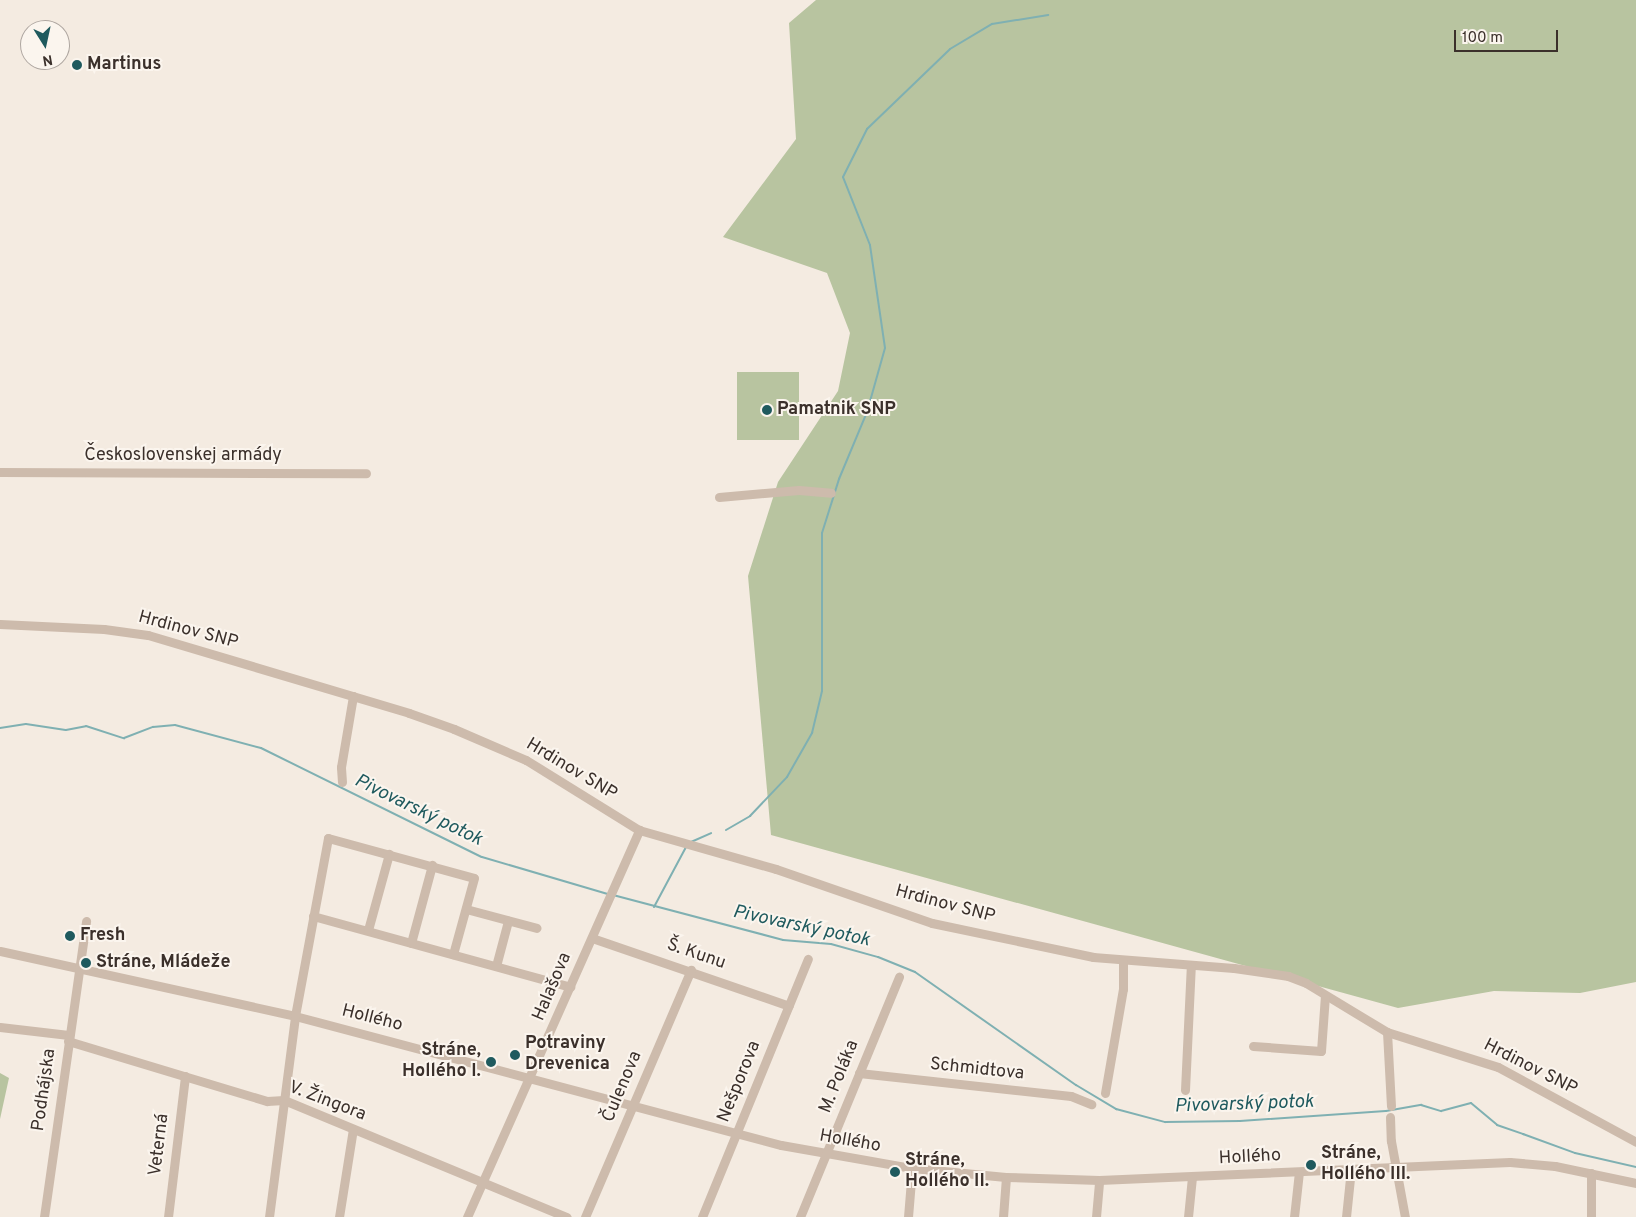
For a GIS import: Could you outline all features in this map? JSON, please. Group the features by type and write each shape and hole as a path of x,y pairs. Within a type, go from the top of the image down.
{"street":[{"name":"Československej armády","path":"0,472 366,474"},
{"path":"720,497 780,491 831,493"},
{"name":"Hrdinov SNP","path":"0,624 104,629 148,635 353,696 454,729 526,760 639,830 819,882 932,922 1058,950 1123,961 1192,965 1288,976 1325,995 1387,1032 1498,1066 1636,1142"},
{"path":"342,782 341,767 353,696"},
{"name":"Halašova","path":"467,1217 639,830"},
{"path":"269,1217 295,1016 328,838 474,878 453,954"},
{"path":"368,930 389,854"},
{"path":"410,943 432,865"},
{"path":"466,909 537,928"},
{"path":"313,916 570,987"},
{"name":"Podhájska","path":"44,1217 86,921"},
{"path":"496,966 508,921"},
{"name":"Š. Kunu","path":"592,938 690,970 789,1006"},
{"name":"Hollého","path":"0,951 295,1016 736,1134 826,1154 912,1168 1006,1177 1099,1180 1510,1162 1591,1173 1636,1184"},
{"name":"Nešporova","path":"702,1217 808,959"},
{"path":"1105,1093 1123,989 1123,961"},
{"path":"1185,1090 1192,965"},
{"name":"Čulenova","path":"584,1217 690,970"},
{"name":"M. Poláka","path":"800,1217 900,977"},
{"path":"1253,1046 1321,1051 1325,995"},
{"name":"V. Žingora","path":"0,1027 69,1038 267,1101 284,1100 566,1217"},
{"path":"1387,1032 1391,1106"},
{"name":"Schmidtova","path":"860,1073 1071,1096 1091,1104"},
{"name":"Veterná","path":"168,1217 185,1076"},
{"path":"1390,1117 1405,1217"},
{"path":"339,1217 353,1129"},
{"path":"908,1217 912,1168"},
{"path":"1346,1217 1351,1169"},
{"path":"1294,1217 1299,1172"},
{"path":"1591,1173 1591,1217"},
{"path":"1002,1217 1006,1177"},
{"path":"1188,1217 1192,1177"},
{"path":"1096,1217 1099,1180"}],"green space":[{"path":"816,0 1636,0 1636,982 1580,993 1494,991 1398,1008 771,835 748,576 778,482 838,391 850,333 827,273 723,237 796,139 789,23"},
{"path":"737,372 799,372 799,440 737,440"},
{"path":"0,1073 9,1078 0,1119"}],"waterway":[{"path":"726,830 750,816 787,777 812,733 822,691 822,533 839,479 867,412 885,348 870,245 843,177 867,129 950,49 992,24 1048,15"},
{"name":"Pivovarský potok","path":"0,728 26,724 66,730 86,726 124,738 153,727 175,725 261,748 482,857 608,894"},
{"path":"691,842 711,833"},
{"path":"654,907 686,847"},
{"name":"Pivovarský potok","path":"613,895 783,940 831,944 878,957 915,972 1076,1085 1116,1109 1165,1122 1240,1121 1386,1111 1421,1105 1441,1111 1471,1103 1497,1125 1575,1153 1636,1167"}],"place":[{"name":"Martinus","path":"77,65"},
{"name":"Pamatnik SNP","path":"767,410"},
{"name":"Fresh","path":"70,936"},
{"name":"Stráne, Mládeže","path":"86,963"},
{"name":"Potraviny Drevenica","path":"515,1055"},
{"name":"Stráne, Hollého I.","path":"491,1062"},
{"name":"Stráne, Hollého III.","path":"1311,1165"},
{"name":"Stráne, Hollého II.","path":"895,1172"}]}
